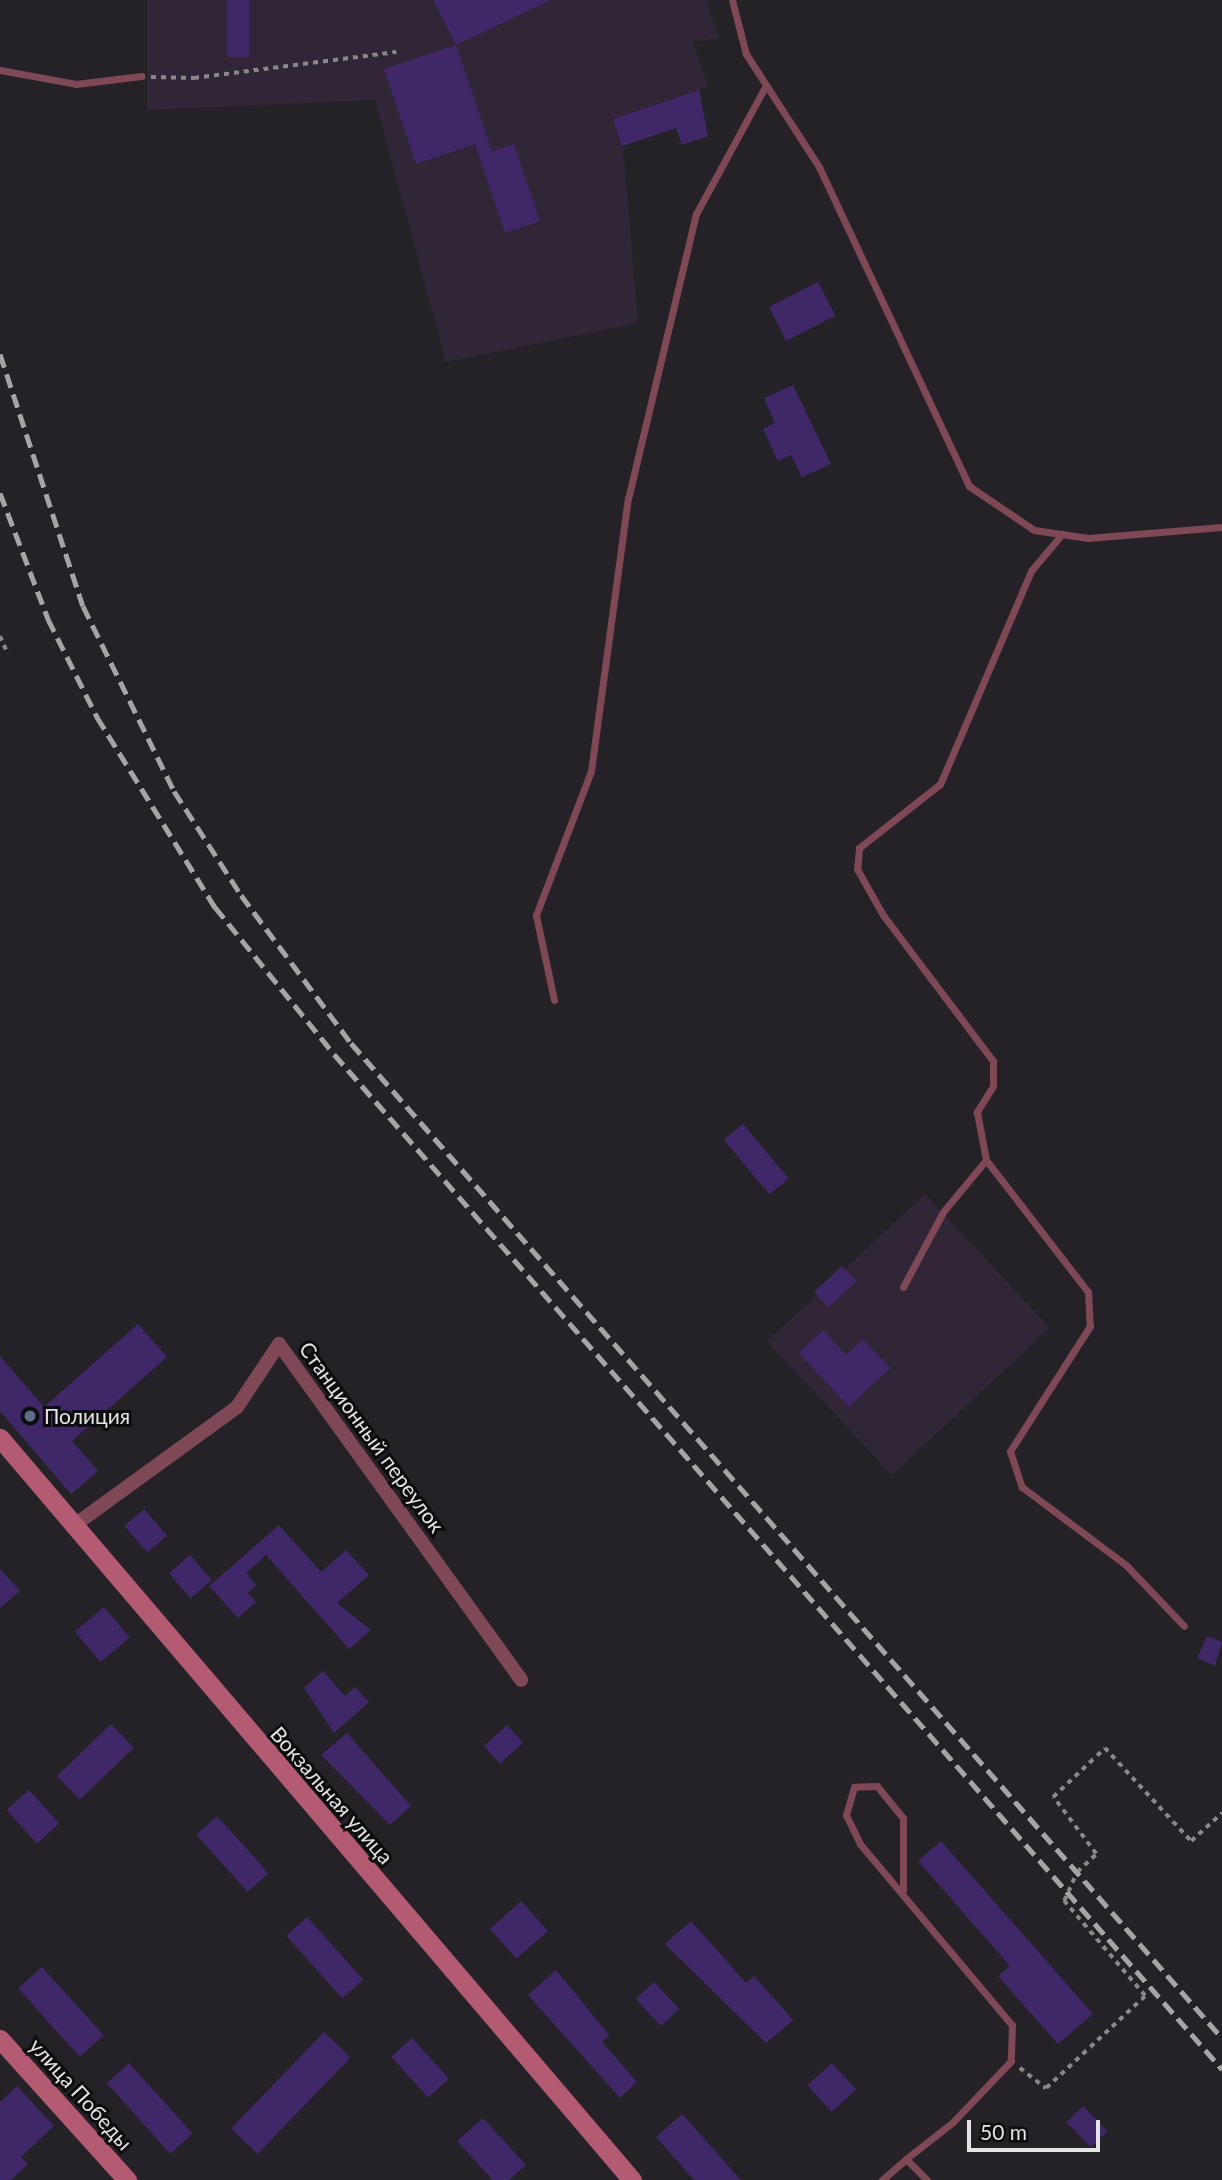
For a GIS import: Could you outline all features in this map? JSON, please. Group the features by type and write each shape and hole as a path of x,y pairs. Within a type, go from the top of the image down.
{"street":[{"name":"Станционный переулок","path":"72,1527 237,1407 279,1344 521,1680"},
{"name":"Вокзальная улица","path":"0,1438 72,1527 632,2180"},
{"name":"улица Победы","path":"0,2039 127,2180"}],"lane":[{"path":"733,0 746,54 765,87 819,166 969,486 1034,530 1088,538 1222,527"},
{"path":"0,70 76,84 142,76"},
{"path":"554,1000 536,915 591,771 628,499 695,214 765,87"},
{"path":"1062,534 1031,571 940,784 859,848 857,869 883,915 993,1061 993,1086 977,1112 986,1160 1088,1292 1090,1326 1010,1451 1022,1487 1126,1564 1184,1626"},
{"path":"903,1287 943,1212 986,1160"},
{"path":"882,2180 953,2122 1012,2061 1012,2025 903,1890 860,1844 846,1815 854,1787 877,1786 903,1818 903,1890"},
{"path":"906,2159 928,2180"}],"path":[{"path":"142,76 194,78 396,52"},
{"path":"0,636 8,654"},
{"path":"1012,2061 1046,2088 1145,1996 1064,1901 1077,1872 1096,1854 1053,1797 1105,1748 1191,1841 1222,1813"}],"shaded area":[{"path":"147,0 706,0 719,38 693,42 708,86 699,90 708,136 682,145 676,128 623,146 638,323 446,362 375,100 147,110"},
{"path":"925,1194 1050,1328 892,1475 767,1341"}],"building":[{"path":"227,0 249,0 249,57 227,57"},
{"path":"433,0 551,0 456,45"},
{"path":"456,45 492,151 514,144 540,221 505,233 475,144 416,164 384,69"},
{"path":"699,90 708,136 682,145 676,128 622,146 613,119"},
{"path":"818,282 835,316 786,341 769,307"},
{"path":"793,385 831,464 802,477 791,455 778,461 763,429 775,423 764,398"},
{"path":"743,1124 789,1178 769,1194 724,1140"},
{"path":"842,1266 856,1281 829,1307 814,1292"},
{"path":"138,1324 167,1357 72,1441 98,1471 71,1494 0,1411 0,1356 44,1407"},
{"path":"823,1330 846,1355 863,1339 890,1368 849,1407 799,1353"},
{"path":"144,1509 167,1535 147,1552 124,1526"},
{"path":"279,1525 321,1572 346,1550 369,1575 337,1603 371,1630 349,1649 266,1555 246,1573 256,1585 248,1593 256,1602 238,1618 209,1586"},
{"path":"190,1555 212,1580 191,1598 169,1573"},
{"path":"0,1569 20,1591 0,1608"},
{"path":"104,1607 130,1638 101,1662 75,1631"},
{"path":"1207,1636 1222,1642 1215,1666 1197,1658"},
{"path":"323,1671 345,1696 355,1687 369,1702 334,1733 304,1688"},
{"path":"111,1724 134,1748 80,1800 57,1776"},
{"path":"507,1725 523,1743 500,1764 484,1746"},
{"path":"347,1733 411,1806 390,1825 321,1755"},
{"path":"29,1790 59,1823 37,1844 7,1810"},
{"path":"217,1816 269,1873 248,1892 196,1835"},
{"path":"941,1841 1093,2014 1058,2044 998,1976 1010,1966 918,1861"},
{"path":"521,1901 548,1931 517,1959 490,1929"},
{"path":"307,1917 363,1979 342,1998 286,1936"},
{"path":"691,1921 746,1983 754,1976 793,2020 766,2043 665,1944"},
{"path":"42,1967 104,2035 80,2057 18,1988"},
{"path":"556,1970 609,2035 602,2042 637,2082 620,2098 528,1995"},
{"path":"654,1982 679,2009 661,2026 636,1999"},
{"path":"324,2032 351,2058 258,2154 231,2128"},
{"path":"412,2038 449,2079 428,2098 391,2057"},
{"path":"129,2063 193,2134 170,2154 107,2083"},
{"path":"832,2063 856,2090 832,2112 807,2085"},
{"path":"17,2086 54,2126 21,2157 28,2164 11,2180 0,2180 0,2102"},
{"path":"1083,2106 1107,2131 1091,2147 1066,2122"},
{"path":"682,2114 741,2180 694,2180 656,2137"},
{"path":"483,2118 526,2165 509,2180 493,2180 457,2141"}],"railway":[{"path":"0,354 83,606 174,791 241,895 351,1043 1222,2038"},
{"path":"0,493 48,619 97,717 215,907 334,1054 1222,2069"}],"place":[{"name":"Полиция","path":"30,1416"}]}
